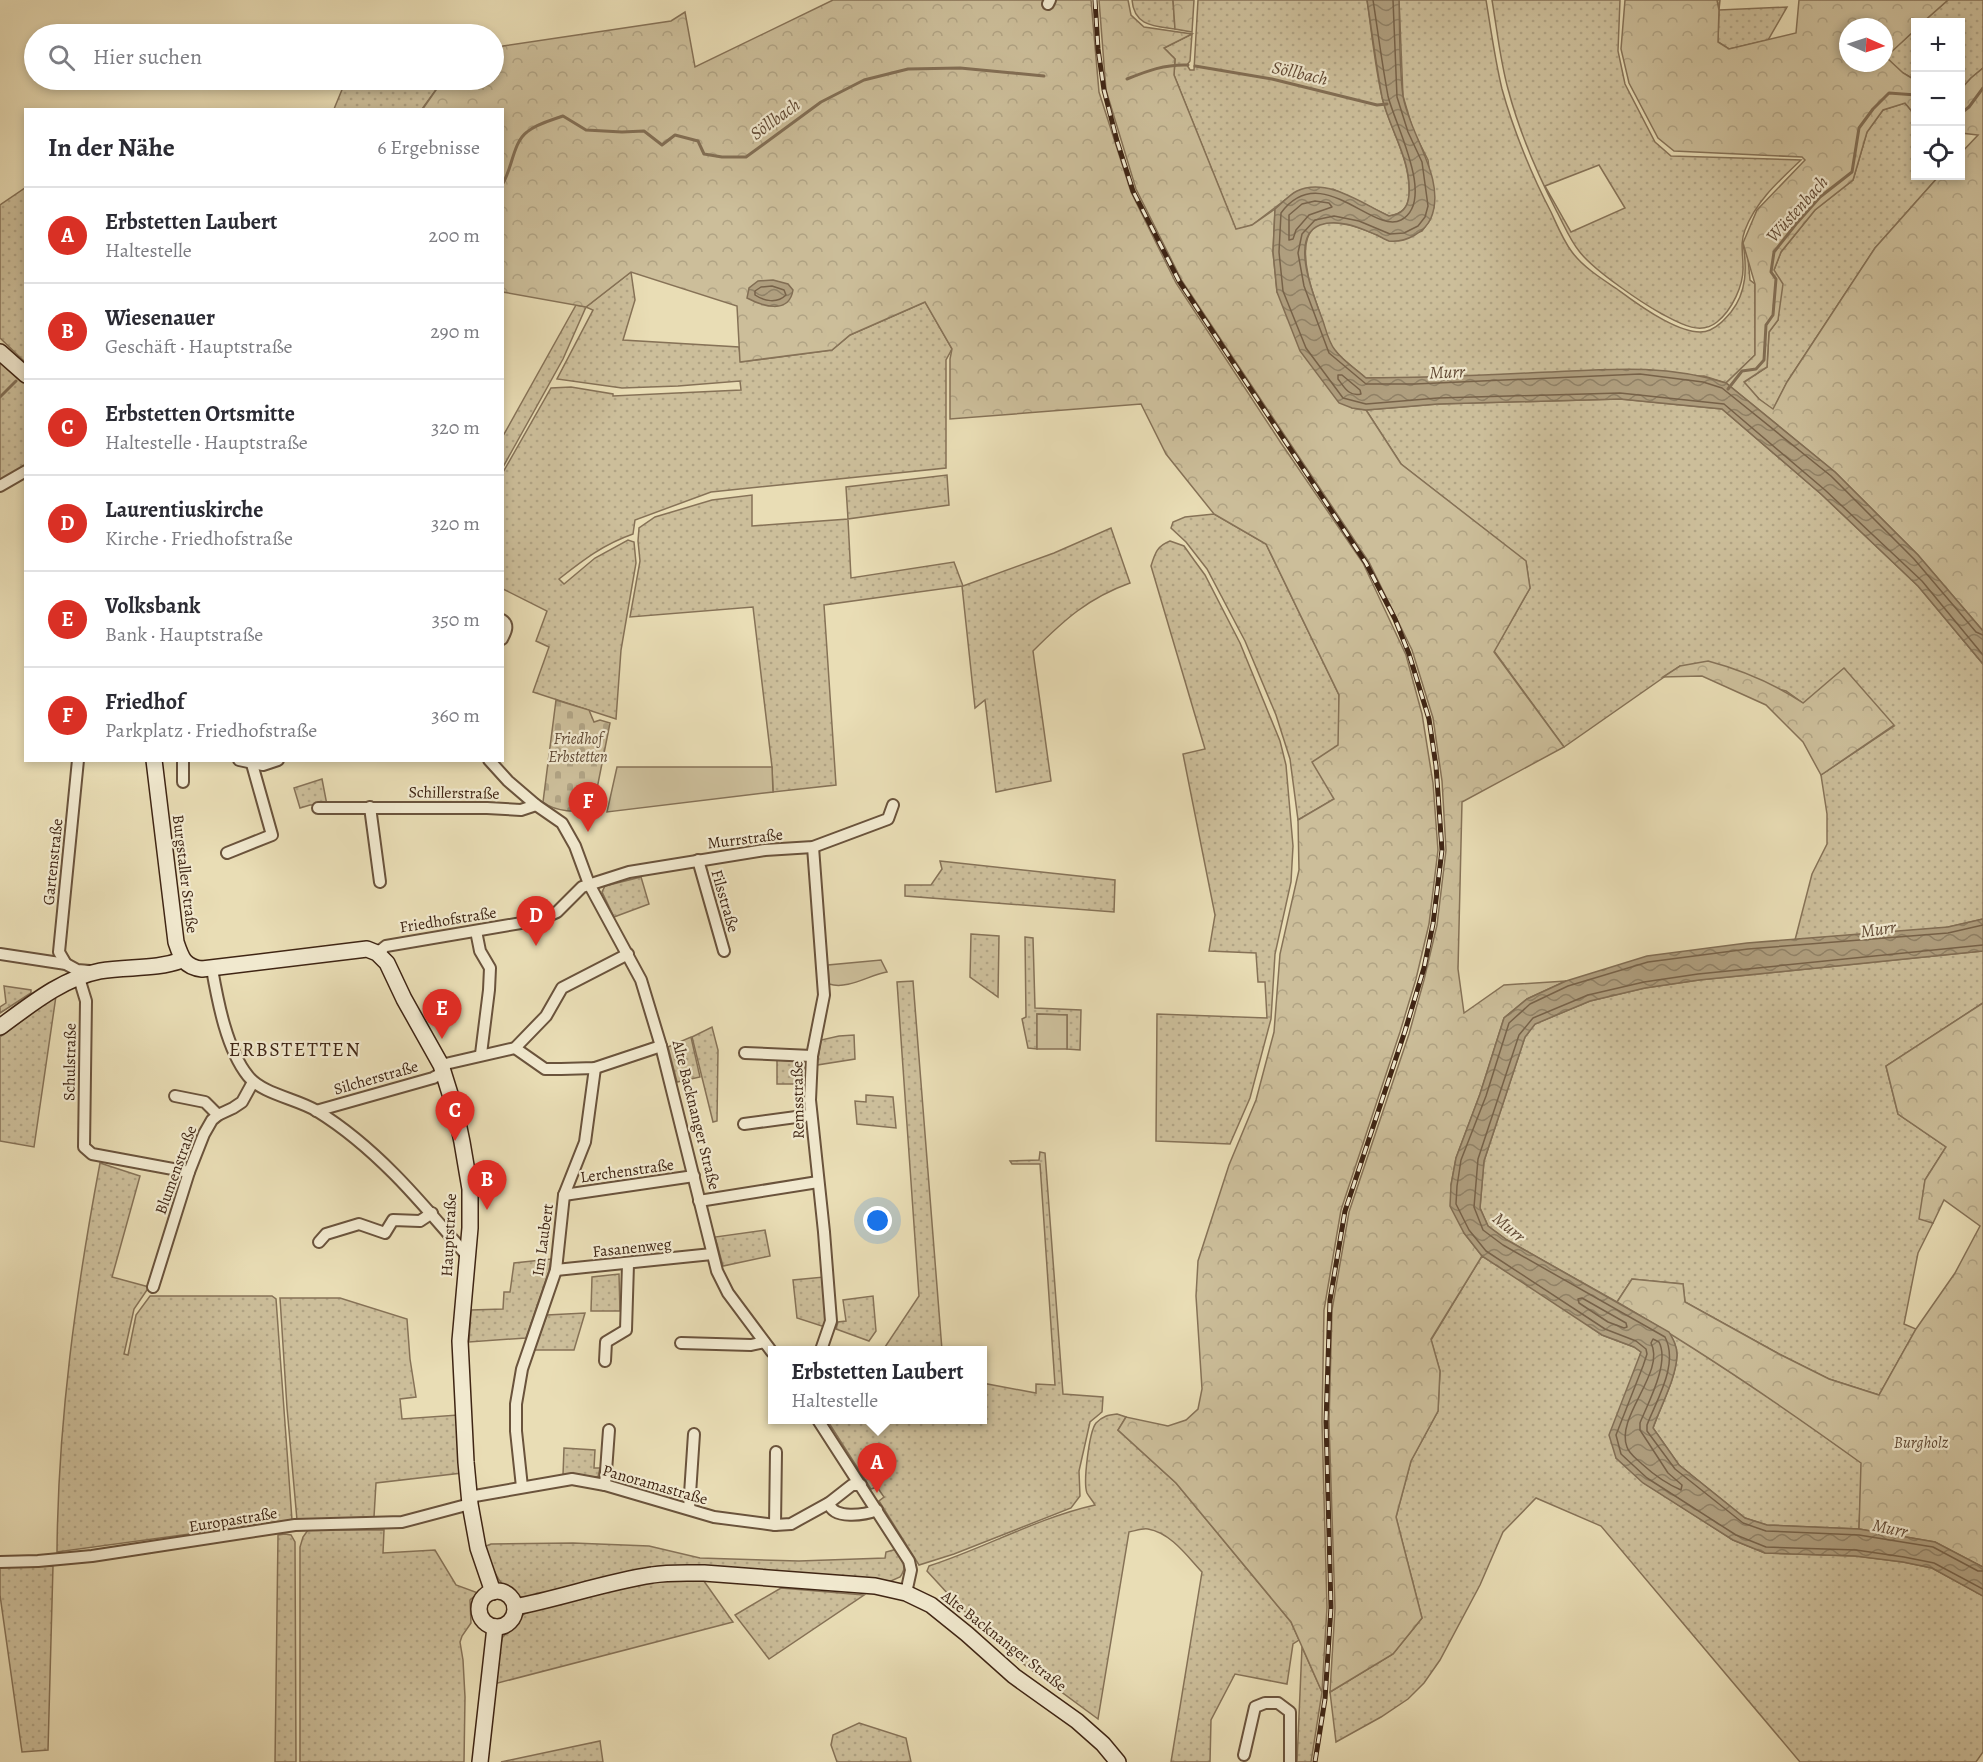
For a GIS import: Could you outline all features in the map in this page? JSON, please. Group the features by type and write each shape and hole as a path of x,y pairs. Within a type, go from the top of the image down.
{"street":[{"path":"0,352 24,373"},
{"path":"0,486 24,472"},
{"name":"Gartenstraße","path":"66,964 58,952 78,762"},
{"name":"Burgstaller Straße","path":"154,762 176,942 182,960"},
{"path":"183,762 183,782"},
{"path":"246,762 252,764 274,762"},
{"path":"491,762 536,806 562,823 575,846 590,884"},
{"path":"227,853 272,835 252,764"},
{"name":"Murrstraße","path":"590,884 629,872 698,860 765,850 813,847 888,819 893,805"},
{"name":"Schillerstraße","path":"318,808 521,810 536,806"},
{"path":"370,807 380,882"},
{"name":"Remsstraße","path":"813,847 824,995 812,1056 811,1115 831,1320 822,1346"},
{"name":"Filsstraße","path":"698,860 724,951"},
{"name":"Friedhofstraße","path":"377,953 386,946 539,920 557,912 582,886 590,884"},
{"name":"Alte Backnanger Straße","path":"590,884 641,980 661,1046 712,1254 720,1277 728,1293 768,1347"},
{"path":"476,931 480,951 490,968 481,1054"},
{"path":"0,954 66,964 77,970 99,971 156,967 182,960 188,966 196,969 212,969 367,949 377,953"},
{"name":"Hauptstraße","path":"377,953 387,963 442,1069 460,1133 470,1190 470,1228 460,1341 469,1500 478,1548 493,1592"},
{"path":"628,954 562,988 546,1016 515,1048 545,1069 595,1068 661,1046"},
{"path":"212,969 232,1051 253,1082 316,1111 359,1142 432,1213 468,1257"},
{"path":"0,1027 57,987 99,971"},
{"name":"Schulstraße","path":"79,978 86,1001 84,1147 92,1154 189,1172"},
{"name":"Silcherstraße","path":"316,1111 433,1078 442,1069 481,1054 515,1048"},
{"path":"745,1053 812,1056"},
{"name":"Im Laubert","path":"522,1487 516,1431 516,1404 522,1369 556,1270 564,1195 585,1142 595,1068"},
{"name":"Blumenstraße","path":"153,1287 189,1172 204,1134 212,1120 242,1102 253,1082"},
{"path":"175,1096 205,1102 218,1115"},
{"path":"744,1124 811,1115"},
{"name":"Lerchenstraße","path":"564,1195 694,1176"},
{"path":"699,1201 818,1182"},
{"path":"319,1242 326,1234 359,1224 385,1233 393,1220 420,1221 432,1213"},
{"name":"Fasanenweg","path":"556,1270 712,1254"},
{"path":"605,1361 606,1342 626,1330 628,1264"},
{"path":"681,1343 751,1345 764,1342"},
{"path":"821,1424 909,1561 911,1570 906,1593"},
{"path":"605,1485 609,1430"},
{"path":"688,1509 694,1434"},
{"path":"776,1452 776,1525"},
{"name":"Panoramastraße","path":"469,1500 522,1487 572,1479 605,1485 714,1517 776,1525 791,1524 829,1503 852,1485 861,1485"},
{"name":"Europastraße","path":"0,1562 92,1556 295,1525 402,1522 469,1500"},
{"path":"829,1503 830,1508 834,1511 844,1514 869,1514 877,1510"},
{"name":"Alte Backnanger Straße","path":"515,1607 620,1581 673,1574 704,1573 844,1583 874,1586 906,1593 931,1605 968,1634 1014,1676 1077,1720 1103,1744 1118,1762"},
{"path":"493,1592 507,1595 515,1607 510,1622 495,1628 484,1623 479,1609 481,1601 493,1592"},
{"path":"480,1762 495,1628"},
{"path":"1244,1755 1255,1707 1265,1703 1278,1703 1290,1712 1290,1762"}],"green space":[{"path":"833,0 1091,0 1099,92 1131,192 1176,283 1363,563 1406,655 1422,714 1433,783 1438,850 1429,924 1416,979 1341,1210 1324,1310 1322,1422 1327,1607 1322,1692 1291,1622 1176,1483 1118,1430 1126,1417 1168,1426 1186,1420 1198,1409 1202,1389 1196,1296 1198,1261 1229,1165 1256,1100 1274,1032 1280,954 1299,870 1298,820 1334,799 1312,762 1338,745 1339,695 1266,544 1214,514 1166,454 1141,404 950,419 952,349 925,302 850,335 832,350 740,362 737,306 631,272 586,307 504,292 504,108 423,108 436,90 504,90 504,46 671,21 685,12 695,67"},
{"path":"1099,0 1128,0 1131,15 1144,27 1192,34 1164,48 1175,59 1174,75 1236,229 1252,225 1275,209 1273,252 1277,292 1352,408 1366,410 1401,464 1526,561 1530,588 1494,652 1564,747 1462,802 1458,969 1464,1013 1504,985 1566,981 1527,999 1504,1018 1480,1094 1456,1158 1451,1185 1464,1233 1482,1256 1431,1339 1440,1371 1438,1411 1411,1461 1396,1517 1422,1618 1393,1654 1330,1692 1335,1608 1329,1422 1332,1310 1349,1212 1409,1034 1437,925 1446,850 1442,781 1433,718 1412,650 1369,562 1182,281 1136,189 1106,90"},
{"path":"1132,0 1173,0 1175,29 1141,20 1134,9"},
{"path":"1173,0 1194,0 1192,32 1175,29"},
{"path":"1198,0 1367,0 1383,101 1407,171 1409,195 1404,210 1389,216 1333,189 1285,200 1252,225 1236,230 1174,75 1175,59 1164,48 1192,34 1190,61 1187,65 1190,70 1194,70"},
{"path":"1399,0 1486,0 1502,89 1524,152 1566,243 1576,257 1599,277 1648,311 1675,326 1700,332 1710,330 1731,312 1740,296 1745,271 1743,243 1748,258 1750,280 1755,284 1755,355 1726,383 1704,376 1365,378 1334,350 1312,291 1306,264 1307,239 1313,229 1322,224 1344,224 1390,241 1422,231 1430,220 1434,207 1428,160 1413,130 1403,96"},
{"path":"1492,0 1620,0 1618,51 1625,84 1655,142 1671,156 1801,160 1769,192 1755,210 1743,239 1743,273 1739,289 1728,311 1717,322 1704,328 1697,328 1669,318 1606,276 1576,247 1542,182 1517,120 1505,78","holes":["1599,165 1625,208 1571,232 1545,186"]},
{"path":"1625,0 1717,0 1718,42 1729,49 1796,33 1799,0 1948,0 1928,18 1911,18 1911,34 1893,50 1893,18 1839,18 1839,72 1893,72 1893,64 1911,78 1911,110 1905,103 1883,110 1867,132 1853,180 1815,210 1781,252 1774,270 1783,284 1778,320 1769,332 1767,367 1744,382 1759,399 1773,409 1787,382 1875,248 1935,180 1965,180 1965,149 1978,135 1965,133 1965,85 1983,68 1983,631 1918,555 1835,472 1726,383 1755,355 1755,284 1743,243 1757,210 1805,160 1802,157 1674,151 1658,138 1629,83 1621,49"},
{"path":"1948,0 1983,0 1983,68 1965,85 1965,18 1928,18"},
{"path":"1787,7 1768,40 1729,49 1718,42 1719,10"},
{"path":"1911,34 1911,78 1893,64 1893,50"},
{"path":"342,90 436,90 423,108 334,108"},
{"path":"1905,103 1911,110 1911,180 1935,180 1875,248 1787,382 1773,410 1759,399 1744,382 1767,367 1769,332 1778,320 1774,270 1781,252 1815,210 1853,180 1867,132 1883,110"},
{"path":"24,189 24,361 0,338 0,205"},
{"path":"631,272 635,300 623,340 739,347 741,362 832,350 850,335 925,302 952,349 946,360 946,468 711,492 635,520 633,534 603,548 559,579 564,584 595,558 628,540 634,542 636,563 621,650 616,719 533,692 549,647 536,641 547,611 504,590 504,470 551,388 571,387 613,394 613,396 741,390 740,381 622,388 557,379 593,310 586,307"},
{"path":"576,305 586,307 563,359 504,465 504,434"},
{"path":"0,359 24,379 24,468 0,481"},
{"path":"1620,399 1722,409 1821,494 1918,586 1983,664 1983,919 1944,928 1795,940 1812,874 1827,844 1827,814 1821,775 1894,726 1803,703 1786,691 1680,666 1564,747 1494,651 1530,588 1526,562 1401,464 1366,410 1438,404"},
{"path":"947,475 949,505 848,519 846,487"},
{"path":"752,495 752,526 848,519 851,578 954,562 963,586 1054,553 1111,528 1130,583 1101,596 1077,611 1033,651 1051,781 996,792 985,700 975,708 962,586 824,605 836,785 773,792 753,607 630,617 640,561 639,528 655,517 712,500"},
{"path":"1214,514 1266,544 1339,695 1339,745 1334,799 1298,820 1290,759 1276,715 1245,641 1207,569 1186,542 1171,528 1173,522 1185,517"},
{"path":"1170,541 1184,546 1205,575 1240,643 1280,741 1286,765 1293,846 1291,882 1275,954 1271,1019 1250,1098 1230,1144 1156,1141 1157,1014 1267,1018 1265,982 1258,982 1256,953 1209,951 1215,915 1183,754 1205,749 1151,566 1157,550"},
{"path":"1708,661 1757,678 1803,703 1844,668 1894,725 1821,775 1803,742 1766,705 1702,676 1663,677 1680,666"},
{"name":"Friedhof Erbstetten","path":"556,700 589,710 594,722 600,720 610,723 593,809 567,811 543,802"},
{"path":"617,767 772,767 773,792 607,812"},
{"path":"322,779 327,805 310,805 300,808 294,788"},
{"path":"940,861 1115,880 1114,912 905,896 905,885 931,885 942,869"},
{"path":"641,877 649,904 614,917 602,892 605,886"},
{"path":"971,934 999,936 998,997 970,977"},
{"path":"1025,937 1033,938 1035,1008 1081,1010 1080,1050 1067,1049 1067,1015 1037,1014 1037,1049 1028,1048 1022,1019 1026,1017"},
{"path":"1983,951 1983,1003 1886,1066 1898,1114 1946,1147 1925,1180 1920,1218 1933,1223 1918,1253 1904,1324 1916,1329 1879,1395 1829,1379 1685,1302 1683,1284 1632,1279 1617,1302 1507,1240 1488,1226 1480,1208 1484,1161 1525,1037 1535,1024 1590,1001 1645,988 1699,980"},
{"path":"881,960 887,972 851,984 829,984 828,965"},
{"path":"913,981 942,1346 886,1346 919,1296 897,982"},
{"path":"4,986 31,990 31,993 0,1013 0,1007 6,1003"},
{"path":"56,996 34,1147 0,1141 0,1037"},
{"name":"Burgholz","path":"1983,1003 1983,1567 1935,1542 1859,1529 1861,1463 1741,1380 1617,1302 1632,1279 1683,1284 1685,1302 1829,1379 1879,1395 1916,1329 1955,1273 1980,1226 1944,1200 1933,1223 1919,1219 1925,1180 1946,1147 1898,1114 1886,1066"},
{"path":"1037,1014 1067,1015 1067,1049 1037,1049"},
{"path":"712,1027 718,1050 717,1121 713,1122 692,1037"},
{"path":"854,1035 855,1059 817,1065 821,1040"},
{"path":"691,1037 700,1077 677,1082 668,1047"},
{"path":"777,1060 806,1062 805,1084 777,1084"},
{"path":"866,1095 893,1097 896,1128 857,1124 855,1101 866,1102"},
{"path":"1040,1152 1045,1153 1063,1394 1103,1397 1102,1412 1090,1422 1079,1471 1080,1496 1071,1508 954,1554 919,1565 879,1501 884,1497 877,1487 871,1489 830,1424 987,1424 987,1384 1036,1393 1036,1384 1055,1385 1040,1164 1012,1164 1010,1161 1039,1160"},
{"path":"100,1163 140,1176 112,1277 149,1287 134,1309 124,1354 128,1355 136,1315 150,1296 272,1296 276,1299 292,1520 57,1552 61,1454 70,1356 83,1259"},
{"path":"765,1230 770,1256 723,1266 715,1237"},
{"path":"1482,1256 1568,1310 1602,1335 1641,1352 1616,1458 1644,1483 1733,1540 1765,1553 1856,1556 1903,1562 1932,1568 1983,1596 1983,1752 1976,1762 1800,1762 1601,1526 1536,1498 1503,1532 1480,1585 1440,1660 1424,1683 1408,1699 1336,1742 1330,1692 1393,1654 1422,1618 1396,1517 1411,1461 1438,1411 1440,1371 1431,1340"},
{"path":"551,1259 526,1338 469,1342 471,1310 503,1309 504,1292 510,1292 514,1263"},
{"path":"619,1274 620,1311 591,1311 592,1277"},
{"path":"824,1277 827,1310 825,1327 797,1318 793,1280"},
{"path":"873,1296 876,1331 869,1341 836,1329 838,1322 846,1321 843,1300"},
{"path":"280,1298 340,1298 407,1319 416,1397 400,1399 402,1419 458,1415 462,1473 376,1483 374,1517 297,1520"},
{"path":"585,1313 574,1350 534,1350 547,1315"},
{"path":"1669,1332 1769,1397 1862,1463 1859,1529 1767,1525 1745,1518 1679,1465 1653,1428 1676,1364 1676,1349"},
{"path":"1117,1414 1126,1417 1118,1430 1176,1483 1291,1622 1299,1640 1293,1644 1287,1684 1235,1674 1211,1720 1210,1762 1171,1762 1202,1572 1178,1546 1164,1535 1148,1529 1129,1532 1098,1719 1014,1657 961,1608 927,1571 929,1566 1052,1517 1095,1505 1086,1487 1091,1436 1096,1423 1106,1416"},
{"path":"564,1448 595,1450 594,1468 600,1468 598,1477 563,1475"},
{"path":"308,1530 384,1530 383,1553 435,1550 456,1585 478,1593 470,1600 471,1623 460,1642 465,1697 464,1762 300,1762 300,1547"},
{"path":"278,1535 291,1535 295,1542 296,1762 275,1762"},
{"path":"573,1543 649,1546 700,1558 799,1561 885,1558 886,1552 897,1549 904,1566 900,1577 891,1581 698,1568 527,1598 510,1592 499,1580 494,1572 486,1546 491,1544"},
{"path":"53,1566 48,1750 22,1752 0,1595 0,1567"},
{"path":"701,1577 733,1622 494,1684 502,1638 524,1614 544,1606 627,1583"},
{"path":"781,1588 864,1595 769,1659 735,1615"},
{"path":"1302,1647 1322,1692 1311,1762 1297,1762"},
{"path":"859,1723 906,1738 911,1762 837,1762 831,1745 833,1735"},
{"path":"600,1741 603,1762 501,1762"}],"water":[{"path":"1367,0 1399,0 1403,96 1412,126 1431,172 1435,203 1431,218 1424,228 1414,236 1402,240 1389,241 1342,223 1320,225 1311,232 1306,242 1306,269 1328,336 1338,354 1366,378 1638,369 1682,373 1726,383 1835,472 1918,555 1983,631 1983,664 1918,586 1821,494 1722,409 1620,399 1438,404 1366,410 1339,403 1300,351 1277,292 1273,252 1275,209 1297,191 1320,187 1356,199 1389,216 1401,212 1406,207 1409,195 1407,169 1382,97"},
{"path":"773,280 788,284 793,290 786,303 781,306 767,306 747,298 749,288 758,281"},
{"path":"1983,919 1983,951 1699,980 1645,988 1590,1001 1535,1024 1525,1037 1484,1161 1480,1208 1488,1226 1507,1240 1669,1332 1676,1349 1676,1364 1653,1428 1679,1465 1745,1518 1767,1525 1859,1529 1935,1542 1983,1567 1983,1596 1932,1568 1903,1562 1855,1556 1765,1553 1733,1540 1643,1483 1616,1458 1609,1435 1641,1352 1602,1335 1482,1256 1464,1233 1450,1206 1456,1158 1480,1094 1504,1018 1527,999 1566,981 1647,956 1747,943 1948,927"}],"waterway":[{"name":"Söllbach","path":"1127,79 1164,67 1188,65"},
{"name":"Söllbach","path":"1195,66 1272,79 1377,105 1387,104"},
{"name":"Söllbach","path":"504,181 522,137 544,122 563,116 586,130 644,131 662,145 675,135 698,141 704,154 746,157 821,102 864,80 908,69 960,68 1044,76"},
{"name":"Wüstenbach","path":"1965,110 1983,88"},
{"name":"Wüstenbach","path":"1728,389 1742,371 1756,369 1764,360 1766,325 1773,315 1776,279 1771,272 1774,252 1820,197 1852,172 1859,128 1873,109 1889,93 1911,95"},
{"name":"Söllbach","path":"0,397 16,381"}],"railway":[{"path":"1095,0 1098,49 1104,90 1133,191 1179,281 1366,563 1395,619 1409,654 1429,719 1436,766 1442,850 1433,924 1424,968 1405,1031 1345,1211 1330,1300 1326,1422 1331,1607 1325,1699 1315,1762"}],"place":[{"name":"Friedhof","path":"588,832"},
{"name":"Laurentiuskirche","path":"536,946"},
{"name":"Volksbank","path":"442,1039"},
{"name":"Erbstetten Ortsmitte","path":"455,1141"},
{"name":"Wiesenauer","path":"487,1210"},
{"name":"Erbstetten Laubert","path":"877,1493"}],"district":[{"name":"ERBSTETTEN","path":"295,1049"}],"water label":[{"name":"Murr","path":"1447,372"},
{"name":"Murr","path":"1878,929"},
{"name":"Murr","path":"1509,1227"},
{"name":"Murr","path":"1890,1528"}]}
